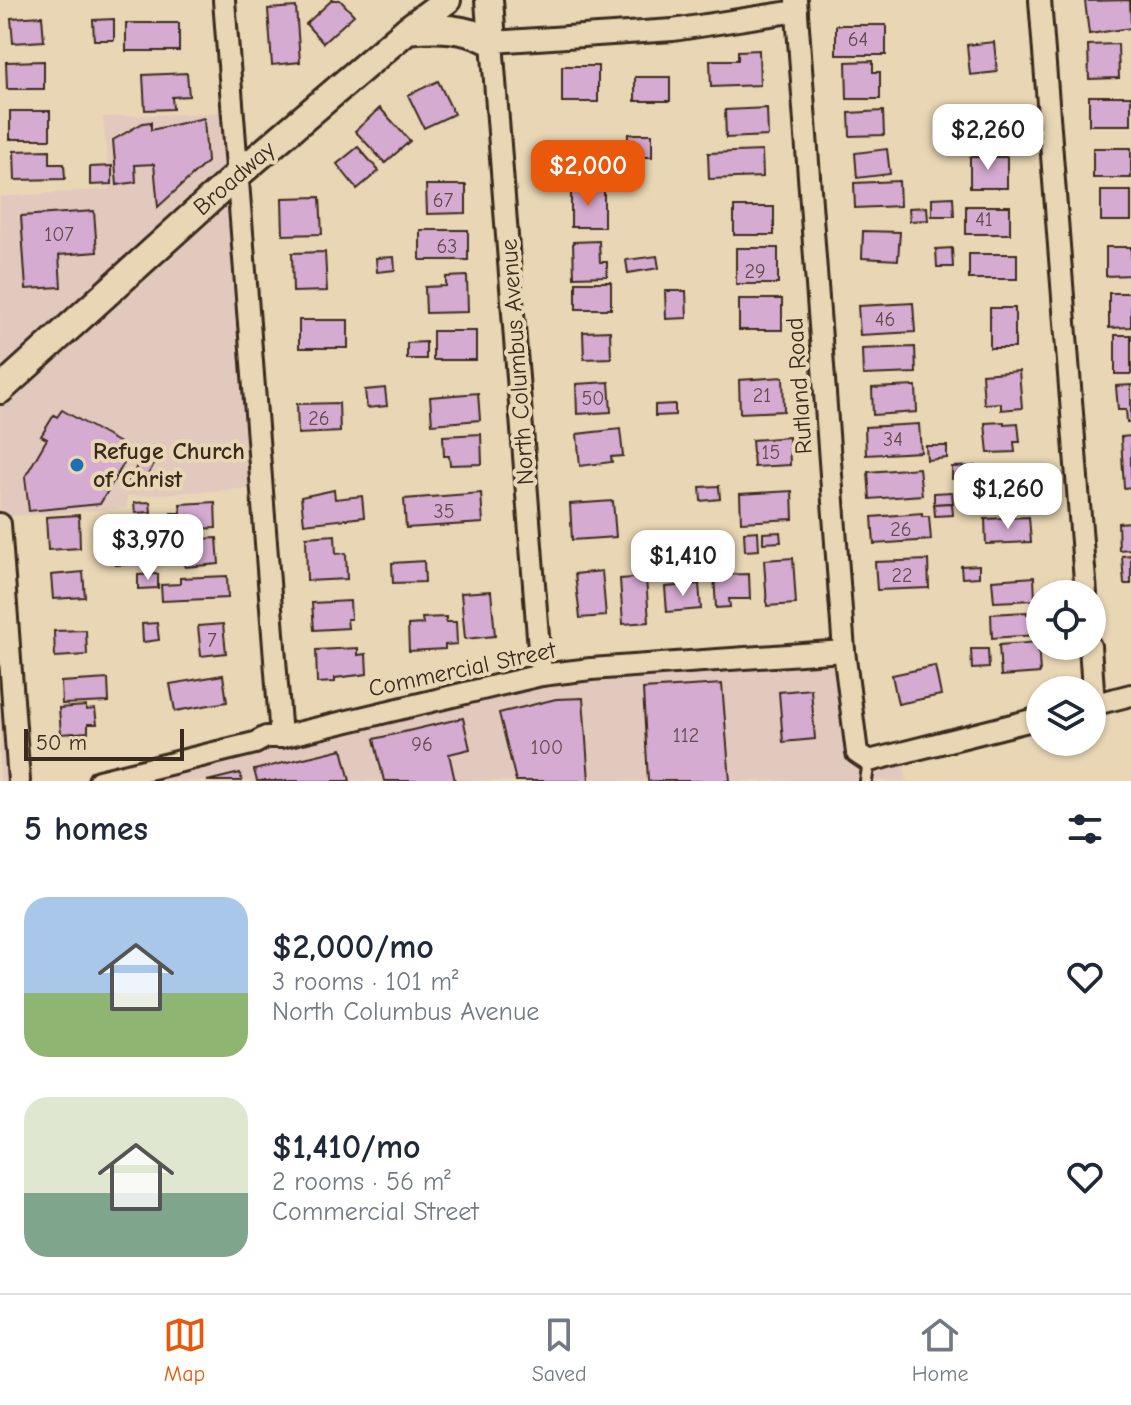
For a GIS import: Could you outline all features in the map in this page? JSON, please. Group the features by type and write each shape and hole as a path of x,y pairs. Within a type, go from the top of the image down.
{"street":[{"path":"224,0 281,737"},
{"name":"Broadway","path":"0,390 236,176 407,30 447,0"},
{"name":"North Columbus Avenue","path":"489,0 541,675"},
{"path":"1040,0 1085,580"},
{"path":"407,30 435,27 455,29 476,33 492,42 673,30 796,5"},
{"name":"Rutland Road","path":"796,5 844,651 857,753 867,771"},
{"path":"0,524 19,781"},
{"name":"Commercial Street","path":"99,781 255,743 266,737 281,737 541,675 844,651"},
{"path":"1106,702 1131,695"},
{"path":"867,771 1026,722"}],"shaded area":[{"path":"231,112 258,488 127,496 126,508 0,517 0,197 110,189 103,117"},
{"path":"846,653 865,747 900,747 907,781 82,781 536,674"},
{"path":"11,712 16,781 0,781 0,713"}],"building":[{"path":"332,0 340,0 354,15 323,43 306,24"},
{"path":"1130,0 1131,28 1089,34 1085,1"},
{"path":"296,7 300,62 272,65 268,9"},
{"path":"42,16 44,41 13,43 11,18"},
{"path":"114,19 114,40 94,40 93,20"},
{"path":"126,23 179,23 179,51 126,51"},
{"path":"836,25 886,25 886,55 836,55"},
{"path":"994,42 997,72 970,75 967,45"},
{"path":"1118,44 1119,78 1089,79 1088,45"},
{"path":"759,50 760,85 711,87 710,60 738,60 738,51"},
{"path":"44,61 44,89 7,89 6,62"},
{"path":"873,61 873,72 880,72 880,99 847,99 846,62"},
{"path":"562,66 598,66 598,102 562,102"},
{"path":"187,73 189,96 172,97 173,109 145,110 143,75"},
{"path":"635,77 670,77 670,101 635,101"},
{"path":"438,81 454,114 424,128 408,95"},
{"path":"1089,96 1131,96 1131,125 1089,125"},
{"path":"956,106 1002,106 1002,137 956,137"},
{"path":"380,108 410,141 385,163 355,131"},
{"path":"767,108 768,136 726,138 725,110"},
{"path":"10,111 50,111 50,139 10,139"},
{"path":"883,111 884,135 850,136 849,113"},
{"path":"204,118 207,162 158,207 154,164 135,165 136,182 117,185 113,140 143,123 151,122 151,130"},
{"path":"628,134 652,134 652,157 628,157"},
{"path":"601,141 601,178 563,179 563,142"},
{"path":"358,147 379,171 357,189 337,164"},
{"path":"1093,148 1131,148 1131,178 1093,178"},
{"path":"887,149 890,174 857,178 855,153"},
{"path":"50,150 50,164 64,164 65,179 15,180 14,151"},
{"path":"762,151 763,177 709,179 708,153"},
{"path":"970,157 1007,157 1007,188 970,188"},
{"path":"112,166 112,184 90,185 90,167"},
{"path":"899,181 900,206 855,208 854,183"},
{"path":"426,185 466,185 466,213 427,214"},
{"path":"571,190 604,190 604,227 571,227"},
{"path":"1101,191 1131,191 1131,221 1101,221"},
{"path":"320,197 322,234 283,235 282,198"},
{"path":"953,197 954,216 932,216 932,198"},
{"path":"966,206 1010,206 1010,234 966,234"},
{"path":"734,207 774,207 774,235 734,235"},
{"path":"927,207 928,220 910,221 909,208"},
{"path":"94,211 97,252 59,255 61,287 26,289 21,216"},
{"path":"420,230 468,230 468,260 420,260"},
{"path":"863,231 900,232 898,260 862,258"},
{"path":"599,241 600,262 607,262 607,276 574,277 573,242"},
{"path":"1106,247 1131,247 1131,275 1106,276"},
{"path":"736,248 778,248 778,284 736,284"},
{"path":"952,248 953,267 937,267 936,249"},
{"path":"325,252 327,291 293,292 292,253"},
{"path":"969,254 1017,254 1017,279 969,279"},
{"path":"657,256 659,268 628,273 626,260"},
{"path":"394,257 395,270 377,272 376,258"},
{"path":"467,276 468,312 426,313 425,287 446,286 446,277"},
{"path":"576,282 611,282 611,309 576,309"},
{"path":"665,291 686,291 687,318 666,319"},
{"path":"1109,293 1131,293 1131,327 1109,328"},
{"path":"739,299 782,299 782,330 739,330"},
{"path":"913,303 915,332 860,335 858,306"},
{"path":"990,308 1015,308 1015,348 990,348"},
{"path":"299,320 348,320 348,348 299,348"},
{"path":"433,331 476,331 476,360 433,360"},
{"path":"610,331 611,358 584,359 583,332"},
{"path":"1115,335 1131,335 1131,374 1115,374"},
{"path":"426,342 426,359 407,359 407,343"},
{"path":"915,347 916,373 863,375 862,349"},
{"path":"1019,371 1022,408 1001,410 1001,403 984,404 982,374"},
{"path":"783,377 784,411 740,413 739,380"},
{"path":"609,382 611,412 577,414 576,384"},
{"path":"1131,385 1131,422 1127,422 1126,410 1118,410 1116,386"},
{"path":"916,386 917,412 873,415 872,388"},
{"path":"385,388 387,406 367,408 365,390"},
{"path":"478,393 480,420 432,424 430,397"},
{"path":"339,403 340,432 298,434 297,404"},
{"path":"675,404 675,415 655,416 655,405"},
{"name":"Refuge Church of Christ","path":"62,410 125,446 123,449 130,453 100,504 29,511 25,477 47,439 41,436 54,415 57,417"},
{"path":"985,423 1018,423 1020,442 1014,442 1015,452 988,453"},
{"path":"919,424 921,452 866,455 865,427"},
{"path":"620,429 623,456 611,457 612,462 580,466 577,434"},
{"path":"481,434 482,464 450,465 449,456 444,456 443,436"},
{"path":"1131,436 1131,487 1124,488 1121,437"},
{"path":"789,437 790,465 754,467 752,440"},
{"path":"926,446 947,446 947,458 927,460"},
{"path":"143,455 155,462 141,488 129,481"},
{"path":"975,466 975,479 952,479 952,467"},
{"path":"919,468 922,495 870,499 868,472"},
{"path":"1026,469 1029,499 994,502 992,472"},
{"path":"719,486 720,499 701,501 700,487"},
{"path":"334,490 335,499 362,496 364,517 304,524 301,497"},
{"path":"792,491 793,519 741,522 740,494"},
{"path":"952,492 953,503 934,504 934,493"},
{"path":"481,493 483,523 406,528 404,499"},
{"path":"613,501 616,537 572,540 570,504"},
{"path":"150,502 151,512 135,513 134,503"},
{"path":"215,502 216,528 172,530 171,513 181,513 180,504"},
{"path":"952,503 953,515 935,516 934,504"},
{"path":"922,513 922,516 929,516 931,540 874,544 872,517"},
{"path":"79,515 80,548 48,550 46,517"},
{"path":"1029,517 1031,542 986,544 985,519"},
{"path":"1131,522 1131,549 1119,550 1118,523"},
{"path":"758,531 759,550 745,551 744,532"},
{"path":"780,532 781,542 763,543 763,533"},
{"path":"335,535 336,554 346,553 347,579 307,581 306,537"},
{"path":"217,538 219,564 185,567 183,540"},
{"path":"151,539 152,553 136,554 136,540"},
{"path":"131,550 132,564 116,565 116,551"},
{"path":"712,554 721,554 721,565 712,565"},
{"path":"1131,555 1131,584 1124,584 1122,556"},
{"path":"793,558 796,604 767,606 764,560"},
{"path":"928,560 929,588 877,590 875,562"},
{"path":"424,561 425,582 393,583 392,563"},
{"path":"979,565 979,577 962,578 961,566"},
{"path":"602,571 606,616 580,618 575,574"},
{"path":"83,572 85,597 53,599 51,575"},
{"path":"158,574 158,588 138,589 138,575"},
{"path":"749,574 750,599 729,599 730,607 716,608 714,575"},
{"path":"227,576 228,598 162,601 161,585 180,584 180,578"},
{"path":"646,577 649,622 623,624 620,579"},
{"path":"1034,577 1034,580 1026,580 1026,600 994,602 992,580"},
{"path":"699,584 701,609 667,612 665,587"},
{"path":"491,591 495,636 465,639 461,593"},
{"path":"350,601 348,628 314,630 312,603"},
{"path":"1026,612 1026,636 992,638 991,614"},
{"path":"446,617 446,622 456,622 457,644 445,645 445,649 409,651 408,625 423,624 422,618"},
{"path":"157,623 159,640 143,642 142,624"},
{"path":"223,624 226,653 201,656 198,626"},
{"path":"86,630 87,655 55,657 54,631"},
{"path":"1026,643 1026,660 1039,660 1040,673 1001,676 999,645"},
{"path":"358,648 358,655 366,654 367,674 317,683 316,650"},
{"path":"971,649 988,649 989,668 972,669"},
{"path":"935,666 941,695 898,704 892,675"},
{"path":"223,675 227,702 175,711 170,684"},
{"path":"108,679 109,702 62,704 61,682"},
{"path":"722,684 730,781 648,781 643,689"},
{"path":"811,689 815,739 783,742 779,692"},
{"path":"583,698 589,781 516,781 499,713 556,699"},
{"path":"86,706 86,710 95,709 97,724 88,724 88,732 61,734 59,708"},
{"path":"463,718 470,749 449,754 455,781 384,781 374,739"},
{"path":"342,749 350,781 257,781 254,770"},
{"path":"240,773 242,781 207,781"}],"place":[{"name":"Refuge Church of Christ","path":"77,465"}]}
